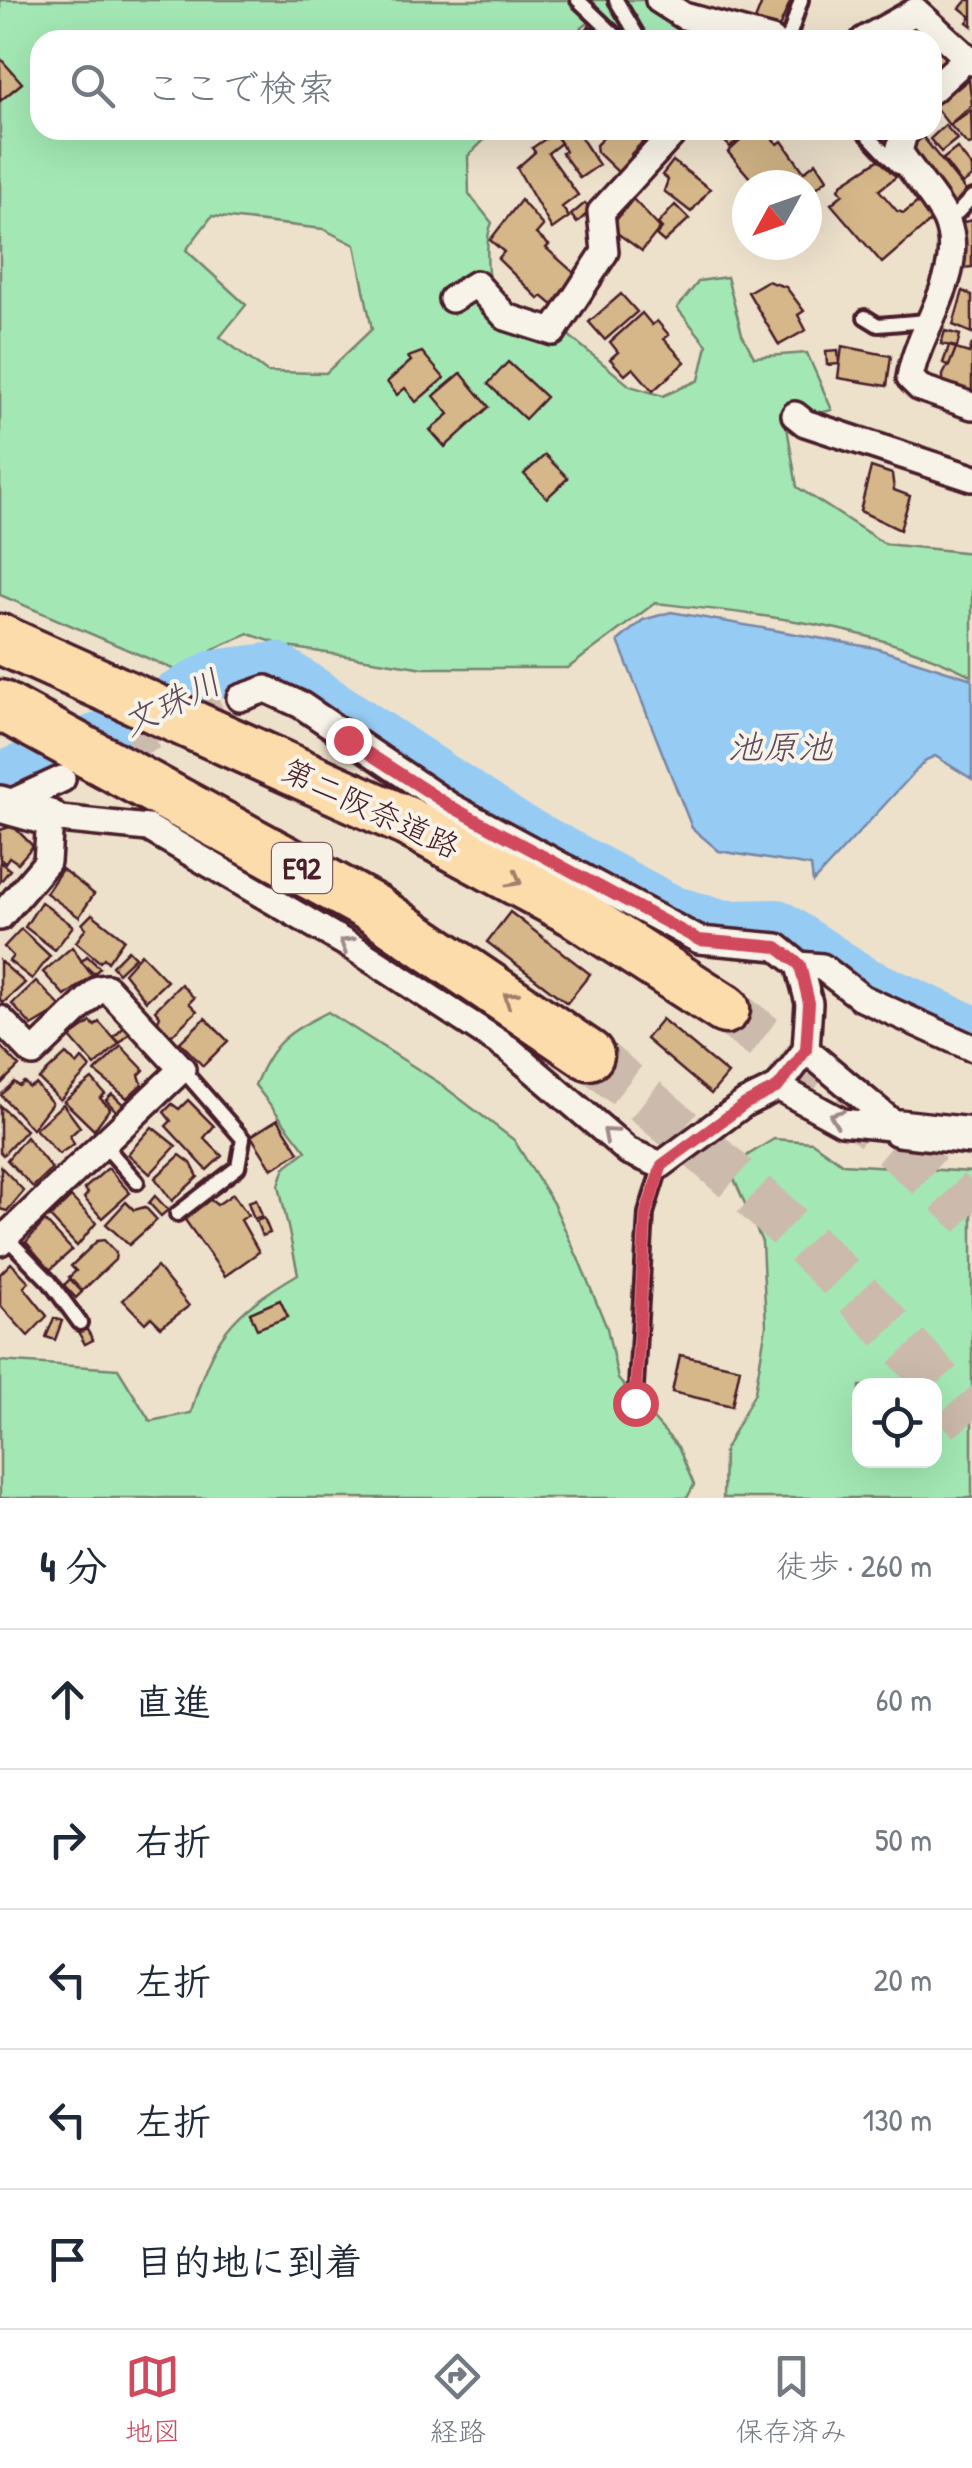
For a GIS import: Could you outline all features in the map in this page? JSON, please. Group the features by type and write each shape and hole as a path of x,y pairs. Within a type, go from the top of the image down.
{"highway":[{"path":"0,616 334,789"},
{"name":"第二阪奈道路","path":"0,640 408,822 573,911 726,1010"},
{"name":"E92","path":"0,706 374,908 589,1054"},
{"path":"0,728 261,845"}],"street":[{"path":"660,0 684,16 732,30"},
{"path":"879,30 916,6 940,30"},
{"path":"942,32 969,60 942,82"},
{"path":"452,299 476,284 506,317 553,332 606,252 602,212 667,140"},
{"path":"902,140 899,151 948,223 952,266 927,321 910,378 920,388 972,406"},
{"path":"796,415 805,423 972,478"},
{"path":"240,698 266,689 301,705 450,806 699,940 777,947 800,965 822,967 862,998 972,1048"},
{"path":"5,804 62,779"},
{"path":"5,804 50,818 148,828 354,948 509,1049 628,1151 662,1165 745,1104 778,1087 806,1050 809,1003 800,965"},
{"path":"0,917 47,862 50,818"},
{"path":"0,1019 32,1053 99,989 107,988 182,1069 106,1146 2,1237"},
{"path":"806,1050 900,1128"},
{"path":"778,1087 842,1122 972,1136"}],"lane":[{"path":"578,0 610,30"},
{"path":"616,0 634,30"},
{"path":"791,30 801,0"},
{"path":"872,140 899,168 913,175"},
{"path":"948,223 972,196"},
{"path":"865,317 878,325 927,321"},
{"path":"177,1214 238,1167 243,1139 182,1069"},
{"path":"106,1146 137,1182"},
{"path":"635,1403 646,1213 662,1165"},
{"path":"2,1237 50,1282 80,1324"}],"green space":[{"path":"0,0 645,0 686,30 628,30 591,21 579,30 30,30 30,140 484,140 468,156 469,194 492,223 487,254 493,316 522,336 544,344 567,334 630,386 663,396 699,380 707,345 677,308 699,281 727,277 742,334 754,357 807,353 832,410 786,421 797,487 885,544 972,553 972,676 896,645 857,634 777,618 655,603 568,668 424,668 288,647 249,634 213,649 182,673 0,595","holes":["212,216 323,229 355,245 372,329 326,373 267,372 220,337 246,305 186,250"]},
{"path":"328,1012 438,1082 514,1140 553,1203 581,1265 607,1328 618,1379 678,1447 694,1485 687,1498 0,1498 0,1361 118,1369 150,1421 191,1413 207,1365 227,1330 256,1302 298,1274 279,1185 285,1167 306,1151 255,1085 268,1058 283,1040"},
{"path":"774,1139 812,1142 843,1164 972,1172 972,1498 723,1498 724,1451 755,1392 766,1326 762,1242 734,1179 748,1155"}],"water":[{"name":"池原池","path":"671,612 875,648 972,679 972,779 935,756 926,760 813,882 811,866 719,851 692,828 618,641 643,620"}],"building":[{"path":"763,0 791,0 778,30 755,20"},
{"path":"972,0 972,26 967,22 971,17 960,8"},
{"path":"942,49 950,58 942,67"},
{"path":"0,58 22,83 0,101"},
{"path":"969,79 972,105 949,125 942,116 942,94 953,85 957,89"},
{"path":"971,110 972,144 968,145 950,125"},
{"path":"945,125 957,139 941,152 931,140 942,140"},
{"path":"544,140 559,140 561,143 548,153 578,195 562,207 569,217 552,229 517,168 535,152 532,148"},
{"path":"559,140 583,140 599,165 580,178 562,153 565,151"},
{"path":"601,140 644,140 631,154 633,162 621,175 597,152 596,145"},
{"path":"741,140 774,140 778,144 782,141 803,170 743,170 728,152"},
{"path":"925,140 969,195 953,207 907,150"},
{"path":"957,148 972,167 972,177 962,184 943,159"},
{"path":"883,157 896,177 879,190 897,211 904,213 918,202 933,219 882,263 831,204 843,194 839,189 842,184"},
{"path":"673,161 710,189 691,212 664,191 668,180 662,175"},
{"path":"633,199 660,228 642,251 610,228"},
{"path":"521,200 543,226 536,234 549,245 546,248 581,279 555,307 542,296 539,299 498,259 504,252 490,240"},
{"path":"585,203 591,210 577,223 571,215"},
{"path":"675,205 689,219 664,242 656,235 662,228 658,224"},
{"path":"972,220 972,267 962,268 956,224"},
{"path":"767,281 786,287 804,311 798,315 806,330 779,345 748,292"},
{"path":"963,291 972,295 972,333 953,325"},
{"path":"621,294 637,312 605,340 589,322"},
{"path":"642,313 652,325 657,321 669,335 664,339 685,362 653,391 633,368 625,375 610,359 618,352 610,342"},
{"path":"945,331 960,335 957,347 941,344"},
{"path":"972,344 972,394 943,384 943,375 956,349 969,353"},
{"path":"842,346 891,356 887,386 838,378"},
{"path":"949,346 956,348 949,366 943,363"},
{"path":"838,350 839,364 827,365 826,351"},
{"path":"422,352 444,378 416,402 405,388 397,395 387,382 411,361 408,357"},
{"path":"508,362 546,397 525,419 488,384"},
{"path":"461,373 489,407 445,447 430,430 449,414 434,396"},
{"path":"545,455 568,478 547,498 524,474"},
{"path":"871,467 892,474 894,490 910,496 900,530 860,511"},
{"path":"13,826 33,846 18,863 9,857 5,863 0,859 0,830"},
{"path":"0,862 10,870 0,882"},
{"path":"62,869 94,894 79,917 46,893"},
{"path":"41,902 73,926 55,950 25,927"},
{"path":"510,912 590,974 567,1003 487,942"},
{"path":"92,914 124,939 108,962 104,958 100,962 76,942 86,928 82,924"},
{"path":"21,929 50,956 32,979 9,961 13,956 4,947"},
{"path":"72,947 92,976 65,996 43,972"},
{"path":"128,950 135,957 118,973 112,966"},
{"path":"141,954 167,981 146,1001 124,973"},
{"path":"87,956 100,968 94,974 81,962"},
{"path":"0,961 25,983 3,1003 0,1000"},
{"path":"36,981 62,1008 32,1026 12,1004"},
{"path":"181,984 194,998 189,1003 197,1011 170,1037 157,1023 160,1016 155,1010"},
{"path":"205,1018 228,1041 203,1066 180,1042"},
{"path":"662,1019 728,1074 711,1094 646,1039"},
{"path":"91,1022 95,1026 99,1022 119,1044 95,1066 70,1037"},
{"path":"124,1027 130,1033 120,1043 114,1037"},
{"path":"0,1046 19,1066 0,1085"},
{"path":"121,1046 144,1070 139,1075 142,1084 127,1098 95,1072"},
{"path":"66,1054 77,1065 82,1059 90,1068 60,1100 39,1079"},
{"path":"92,1079 105,1094 100,1098 110,1108 94,1130 64,1101"},
{"path":"14,1082 19,1086 24,1082 29,1087 36,1084 52,1103 32,1129 1,1095"},
{"path":"112,1094 125,1106 118,1113 106,1100"},
{"path":"188,1100 214,1126 204,1138 222,1156 207,1170 166,1126 171,1121 164,1112 172,1104 179,1109"},
{"path":"63,1104 80,1127 70,1136 74,1144 59,1154 35,1129"},
{"path":"0,1106 26,1130 3,1155 0,1152"},
{"path":"278,1119 299,1152 272,1169 251,1136"},
{"path":"152,1127 176,1146 150,1174 128,1154"},
{"path":"26,1137 52,1169 33,1187 7,1160"},
{"path":"180,1155 191,1163 198,1177 172,1201 155,1178"},
{"path":"1,1167 24,1191 7,1211 0,1209"},
{"path":"108,1168 130,1193 102,1218 84,1198 88,1193 84,1189"},
{"path":"233,1194 248,1215 241,1220 259,1252 225,1276 185,1220 208,1198 217,1205"},
{"path":"155,1196 168,1210 161,1216 149,1203"},
{"path":"71,1197 96,1223 77,1246 50,1217"},
{"path":"256,1199 262,1216 254,1219 248,1202"},
{"path":"126,1202 134,1210 145,1207 157,1220 129,1245 106,1224"},
{"path":"264,1218 270,1233 262,1236 256,1221"},
{"path":"45,1221 72,1250 50,1270 26,1242"},
{"path":"104,1240 116,1253 115,1260 82,1291 69,1277 76,1271 71,1266 97,1241"},
{"path":"11,1263 29,1282 24,1287 47,1316 28,1336 0,1305 0,1274"},
{"path":"157,1267 189,1306 161,1327 151,1317 145,1323 123,1300"},
{"path":"70,1279 82,1292 76,1298 64,1285"},
{"path":"280,1300 288,1317 257,1329 250,1313"},
{"path":"54,1318 62,1321 55,1340 46,1337"},
{"path":"83,1323 93,1340 85,1344 76,1328"},
{"path":"680,1355 740,1368 732,1406 672,1392"}],"waterway":[{"name":"文珠川","path":"0,776 113,731 213,674 276,666 517,826 674,910 725,924 777,923 864,980 972,1029"}],"tunnel":[{"path":"98,762 240,698"},
{"path":"725,1009 823,1082 972,1214"},
{"path":"589,1055 790,1229 884,1323 972,1422"}],"route":[{"path":"348,740 450,806 699,940 777,947 800,965 809,1003 806,1050 778,1087 745,1104 662,1165 646,1213 635,1403"}]}
